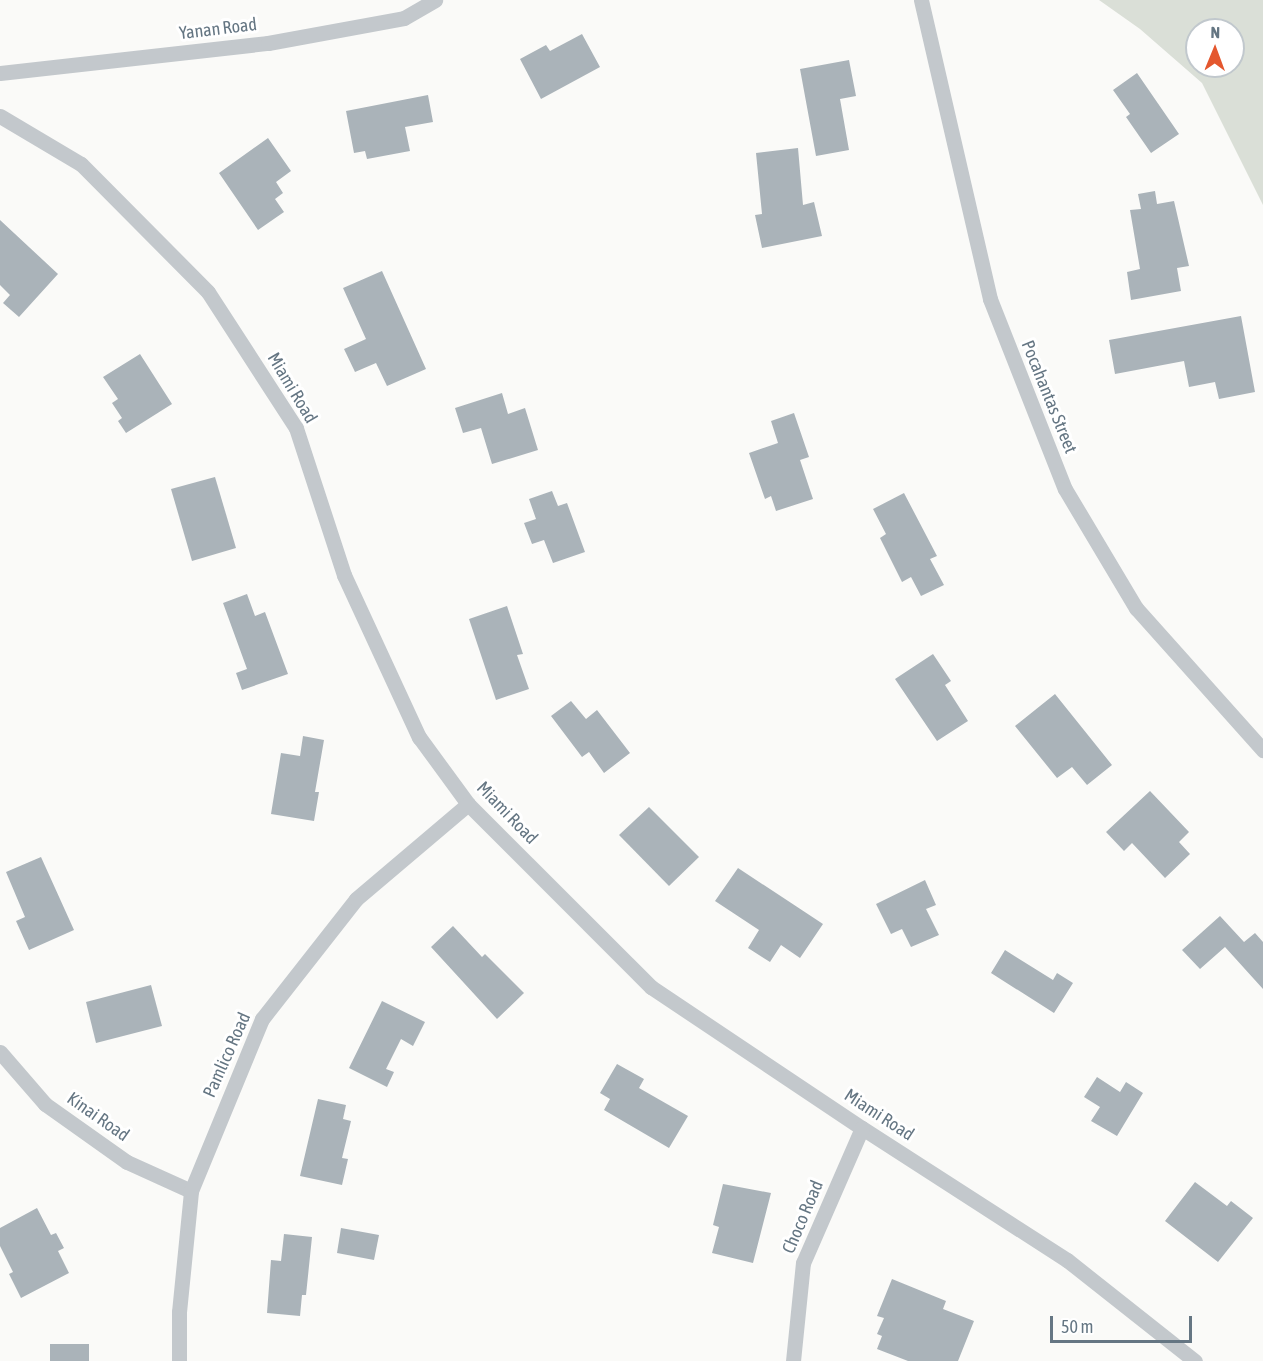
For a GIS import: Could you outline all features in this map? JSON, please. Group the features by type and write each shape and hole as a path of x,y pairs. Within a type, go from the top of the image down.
{"street":[{"name":"Yanan Road","path":"0,73 268,43 404,18 435,0"},
{"name":"Pocahantas Street","path":"921,0 990,299 1065,489 1136,608 1263,750"},
{"name":"Miami Road","path":"0,116 81,164 208,292 296,428 344,575 419,736 468,804 651,987 862,1128 1067,1260 1195,1361"},
{"name":"Pamlico Road","path":"179,1361 179,1312 191,1191 262,1019 356,899 468,804"},
{"name":"Kinai Road","path":"0,1052 45,1104 127,1162 191,1191"},
{"name":"Choco Road","path":"793,1361 803,1263 862,1128"}],"shaded area":[{"path":"1099,0 1263,0 1263,205 1202,83 1196,78 1245,78 1245,18 1185,18 1185,68 1140,29"}],"building":[{"path":"582,34 600,67 541,99 520,59 546,45 550,51"},
{"path":"849,60 856,96 840,99 849,150 816,156 800,69"},
{"path":"1137,73 1179,134 1151,153 1126,117 1130,114 1113,90"},
{"path":"428,95 433,122 405,127 410,151 367,159 365,151 354,153 346,111"},
{"path":"268,138 291,171 276,182 283,193 275,199 284,212 258,230 219,173"},
{"path":"798,148 803,205 814,202 822,236 762,248 755,215 762,214 756,153"},
{"path":"1155,191 1157,204 1174,201 1189,266 1177,268 1181,291 1131,300 1127,272 1140,269 1130,210 1141,209 1138,194"},
{"path":"0,220 58,274 19,317 3,303 10,295 0,285"},
{"path":"382,271 426,369 387,386 376,363 355,372 344,349 366,339 343,288"},
{"path":"1241,316 1255,392 1219,399 1215,382 1189,387 1184,361 1115,374 1109,340"},
{"path":"140,354 172,404 126,433 118,421 122,418 112,403 118,399 103,377"},
{"path":"502,393 508,414 525,408 538,450 492,464 481,428 463,433 455,408"},
{"path":"794,413 809,457 800,460 813,499 776,511 771,496 765,499 749,453 778,443 771,421"},
{"path":"215,477 236,548 192,561 171,489"},
{"path":"552,491 558,506 567,503 585,552 553,563 544,540 532,544 524,523 536,519 529,499"},
{"path":"904,493 937,556 930,559 944,585 921,596 911,577 902,582 880,538 886,534 873,509"},
{"path":"247,594 255,616 265,612 288,674 242,690 236,673 247,669 223,603"},
{"path":"507,606 523,654 517,655 529,689 496,700 469,619"},
{"path":"933,654 951,681 945,685 968,721 937,741 895,679"},
{"path":"1055,694 1112,765 1087,785 1072,767 1057,778 1015,726"},
{"path":"571,701 586,719 597,710 630,753 604,773 589,752 582,757 551,716"},
{"path":"303,736 324,740 315,792 319,792 314,821 271,814 281,753 300,756"},
{"path":"1150,791 1189,832 1179,842 1190,854 1165,878 1132,843 1124,851 1106,832"},
{"path":"649,807 699,857 669,886 619,835"},
{"path":"41,857 74,930 29,950 16,921 25,917 6,872"},
{"path":"738,868 823,924 800,958 781,945 770,962 748,948 759,930 715,901"},
{"path":"925,880 936,905 926,909 939,935 911,947 902,929 891,934 876,904"},
{"path":"1220,916 1244,942 1255,933 1263,942 1263,989 1225,947 1200,969 1182,950"},
{"path":"453,926 482,957 485,954 524,993 497,1019 431,947"},
{"path":"1005,950 1053,980 1057,973 1073,983 1054,1013 991,973"},
{"path":"151,985 162,1026 96,1043 86,1002"},
{"path":"382,1001 425,1022 413,1046 401,1039 386,1069 394,1072 387,1087 349,1068"},
{"path":"617,1064 644,1079 639,1088 688,1116 669,1148 604,1110 610,1099 600,1093"},
{"path":"1097,1077 1120,1092 1126,1082 1143,1093 1117,1136 1091,1121 1100,1107 1084,1097"},
{"path":"318,1099 346,1105 343,1119 351,1121 342,1158 348,1159 342,1185 300,1176"},
{"path":"1195,1182 1227,1206 1231,1201 1253,1218 1218,1262 1165,1221"},
{"path":"723,1184 771,1193 753,1263 712,1253 719,1227 713,1225"},
{"path":"37,1208 51,1235 56,1233 64,1248 58,1251 69,1273 21,1298 9,1274 13,1272 0,1246 0,1228"},
{"path":"341,1228 379,1235 374,1260 337,1253"},
{"path":"284,1234 312,1237 306,1295 302,1295 300,1316 267,1313 271,1260 281,1261"},
{"path":"892,1279 946,1301 943,1309 974,1321 958,1361 908,1361 877,1349 882,1336 877,1334 884,1318 877,1316"},
{"path":"50,1344 89,1344 89,1361 50,1361"}]}
